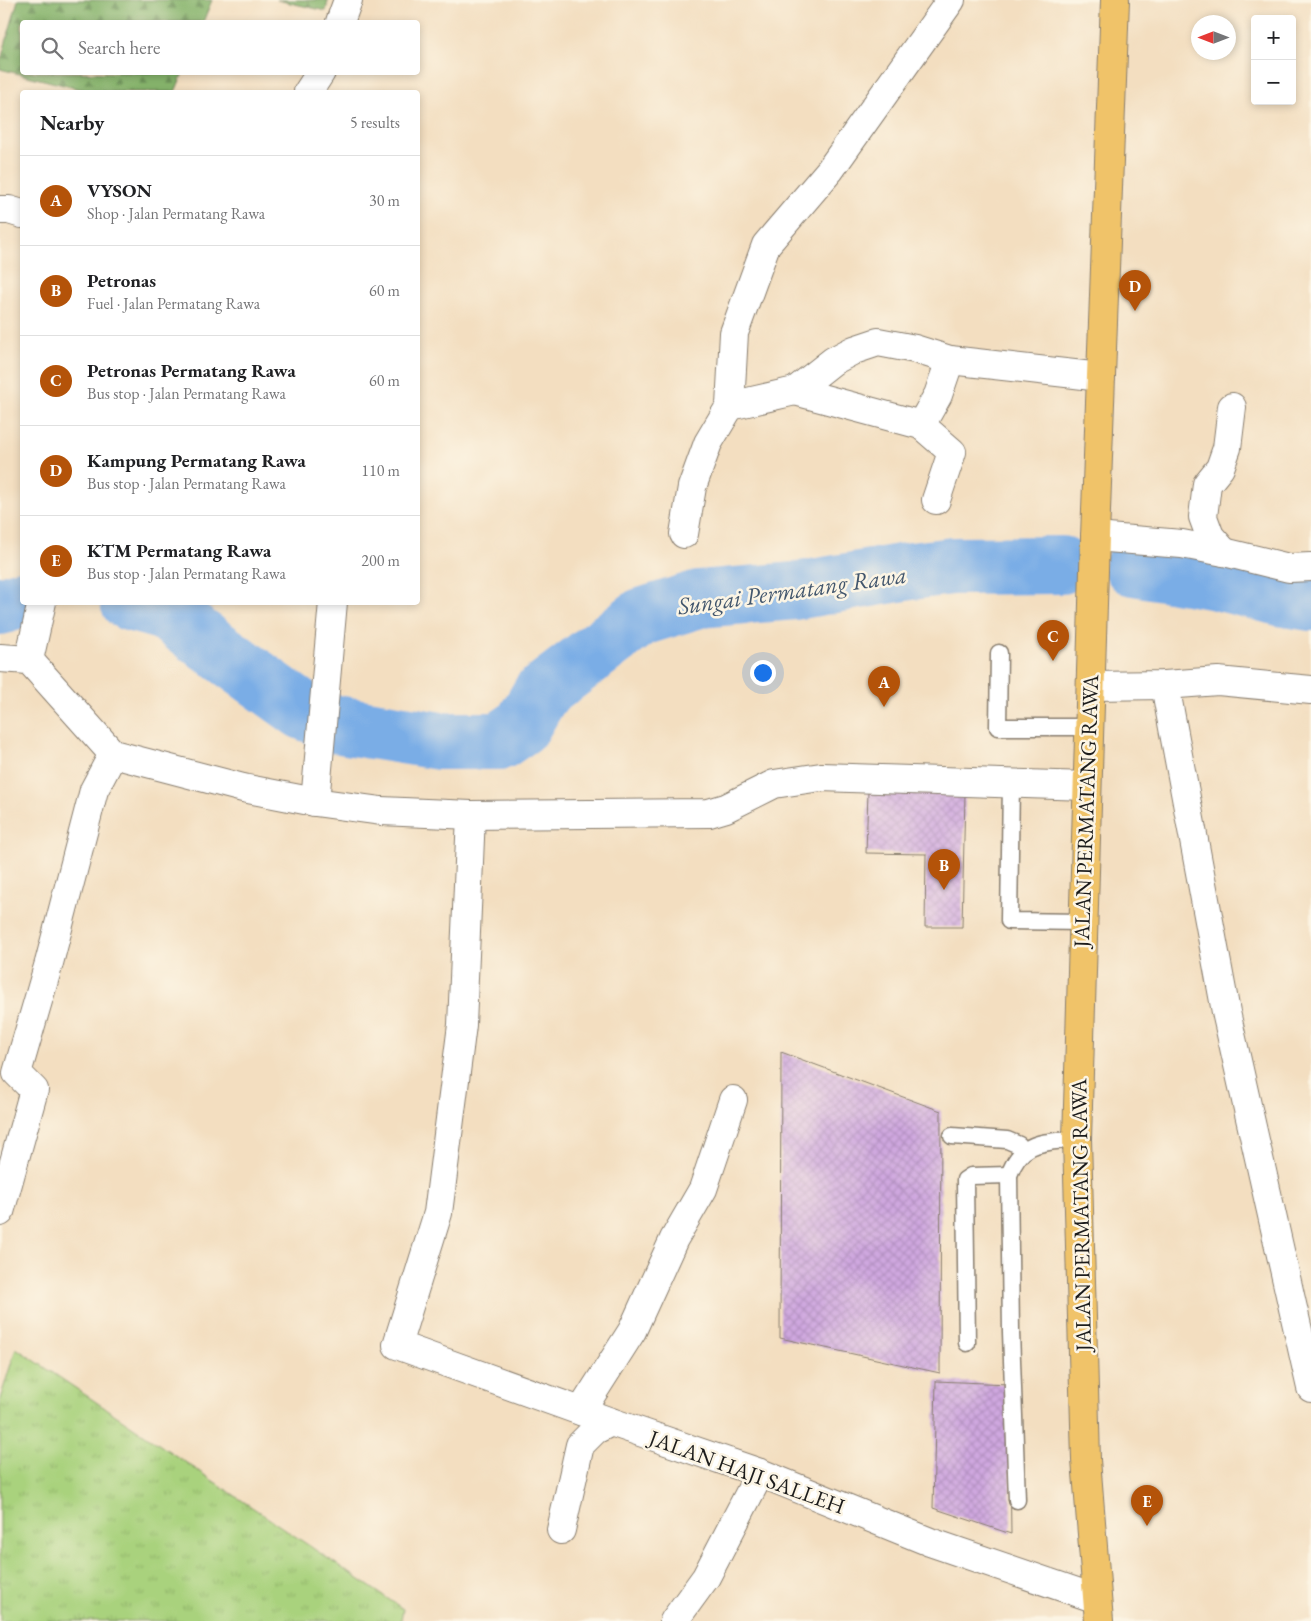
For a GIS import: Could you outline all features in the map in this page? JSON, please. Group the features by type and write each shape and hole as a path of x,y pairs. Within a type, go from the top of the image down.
{"main road":[{"name":"JALAN PERMATANG RAWA","path":"1098,1610 1090,1520 1083,1391 1077,1139 1100,377 1116,0"}],"street":[{"path":"341,20 348,0"},
{"path":"684,534 692,488 708,443 730,406 734,333 766,245 830,170 951,0"},
{"path":"309,90 319,75"},
{"path":"0,210 9,210 20,213"},
{"path":"730,406 795,391 832,361 854,350 878,342 915,349 950,360 1100,377"},
{"path":"921,425 938,395 950,360"},
{"path":"795,391 921,425 952,452 936,500"},
{"path":"1224,552 1210,536 1203,516 1208,484 1220,468 1227,448 1232,407"},
{"path":"1094,555 1182,544 1289,568 1311,567"},
{"path":"315,802 333,605"},
{"path":"29,660 40,612"},
{"path":"0,658 29,660 113,754 243,788 315,802 381,810 471,815 709,813 726,808 774,784 821,777 1087,786"},
{"path":"1090,686 1165,685 1218,681 1311,690"},
{"path":"1165,685 1226,1012 1311,1388"},
{"path":"0,1212 34,1090 17,1073 49,963 94,790 113,754"},
{"name":"JALAN HAJI SALLEH","path":"471,815 462,1025 438,1213 397,1345 760,1473 1098,1610"},
{"path":"581,1411 632,1331 674,1239 704,1190 733,1100"},
{"path":"561,1530 580,1446 595,1430 611,1422"},
{"path":"674,1621 706,1577 760,1473"}],"lane":[{"path":"999,653 998,727 1089,727"},
{"path":"1010,783 1009,921 1083,922"},
{"path":"952,1136 1007,1140 1020,1145 1023,1152"},
{"path":"1017,1500 1010,1332 1009,1175 1014,1161 1023,1152 1038,1143 1077,1139"},
{"path":"967,1342 965,1180 971,1176 1009,1175"}],"green space":[{"path":"18,0 212,0 204,20 20,20 20,74 0,69 0,63"},
{"path":"277,0 328,0 326,11"},
{"path":"24,75 182,75 176,90 83,90"},
{"path":"16,1348 403,1609 401,1621 0,1621 0,1399"}],"building":[{"path":"868,792 965,794 962,927 925,927 926,854 866,853"},
{"path":"781,1052 941,1111 940,1373 780,1338"},
{"path":"936,1381 1009,1384 1011,1534 933,1508"}],"waterway":[{"name":"Sungai Permatang Rawa","path":"140,605 165,612 303,711 335,724 440,741 500,741 522,726 541,693 641,617 699,599 795,591 911,571 953,566 1062,565"},
{"name":"Sungai Permatang Rawa","path":"1133,567 1216,581 1279,597 1311,602"},
{"name":"Sungai Permatang Rawa","path":"0,606 20,600"}],"place":[{"name":"Kampung Permatang Rawa","path":"1135,311"},
{"name":"Petronas Permatang Rawa","path":"1053,661"},
{"name":"VYSON","path":"884,707"},
{"name":"Petronas","path":"944,890"},
{"name":"KTM Permatang Rawa","path":"1147,1526"}]}
